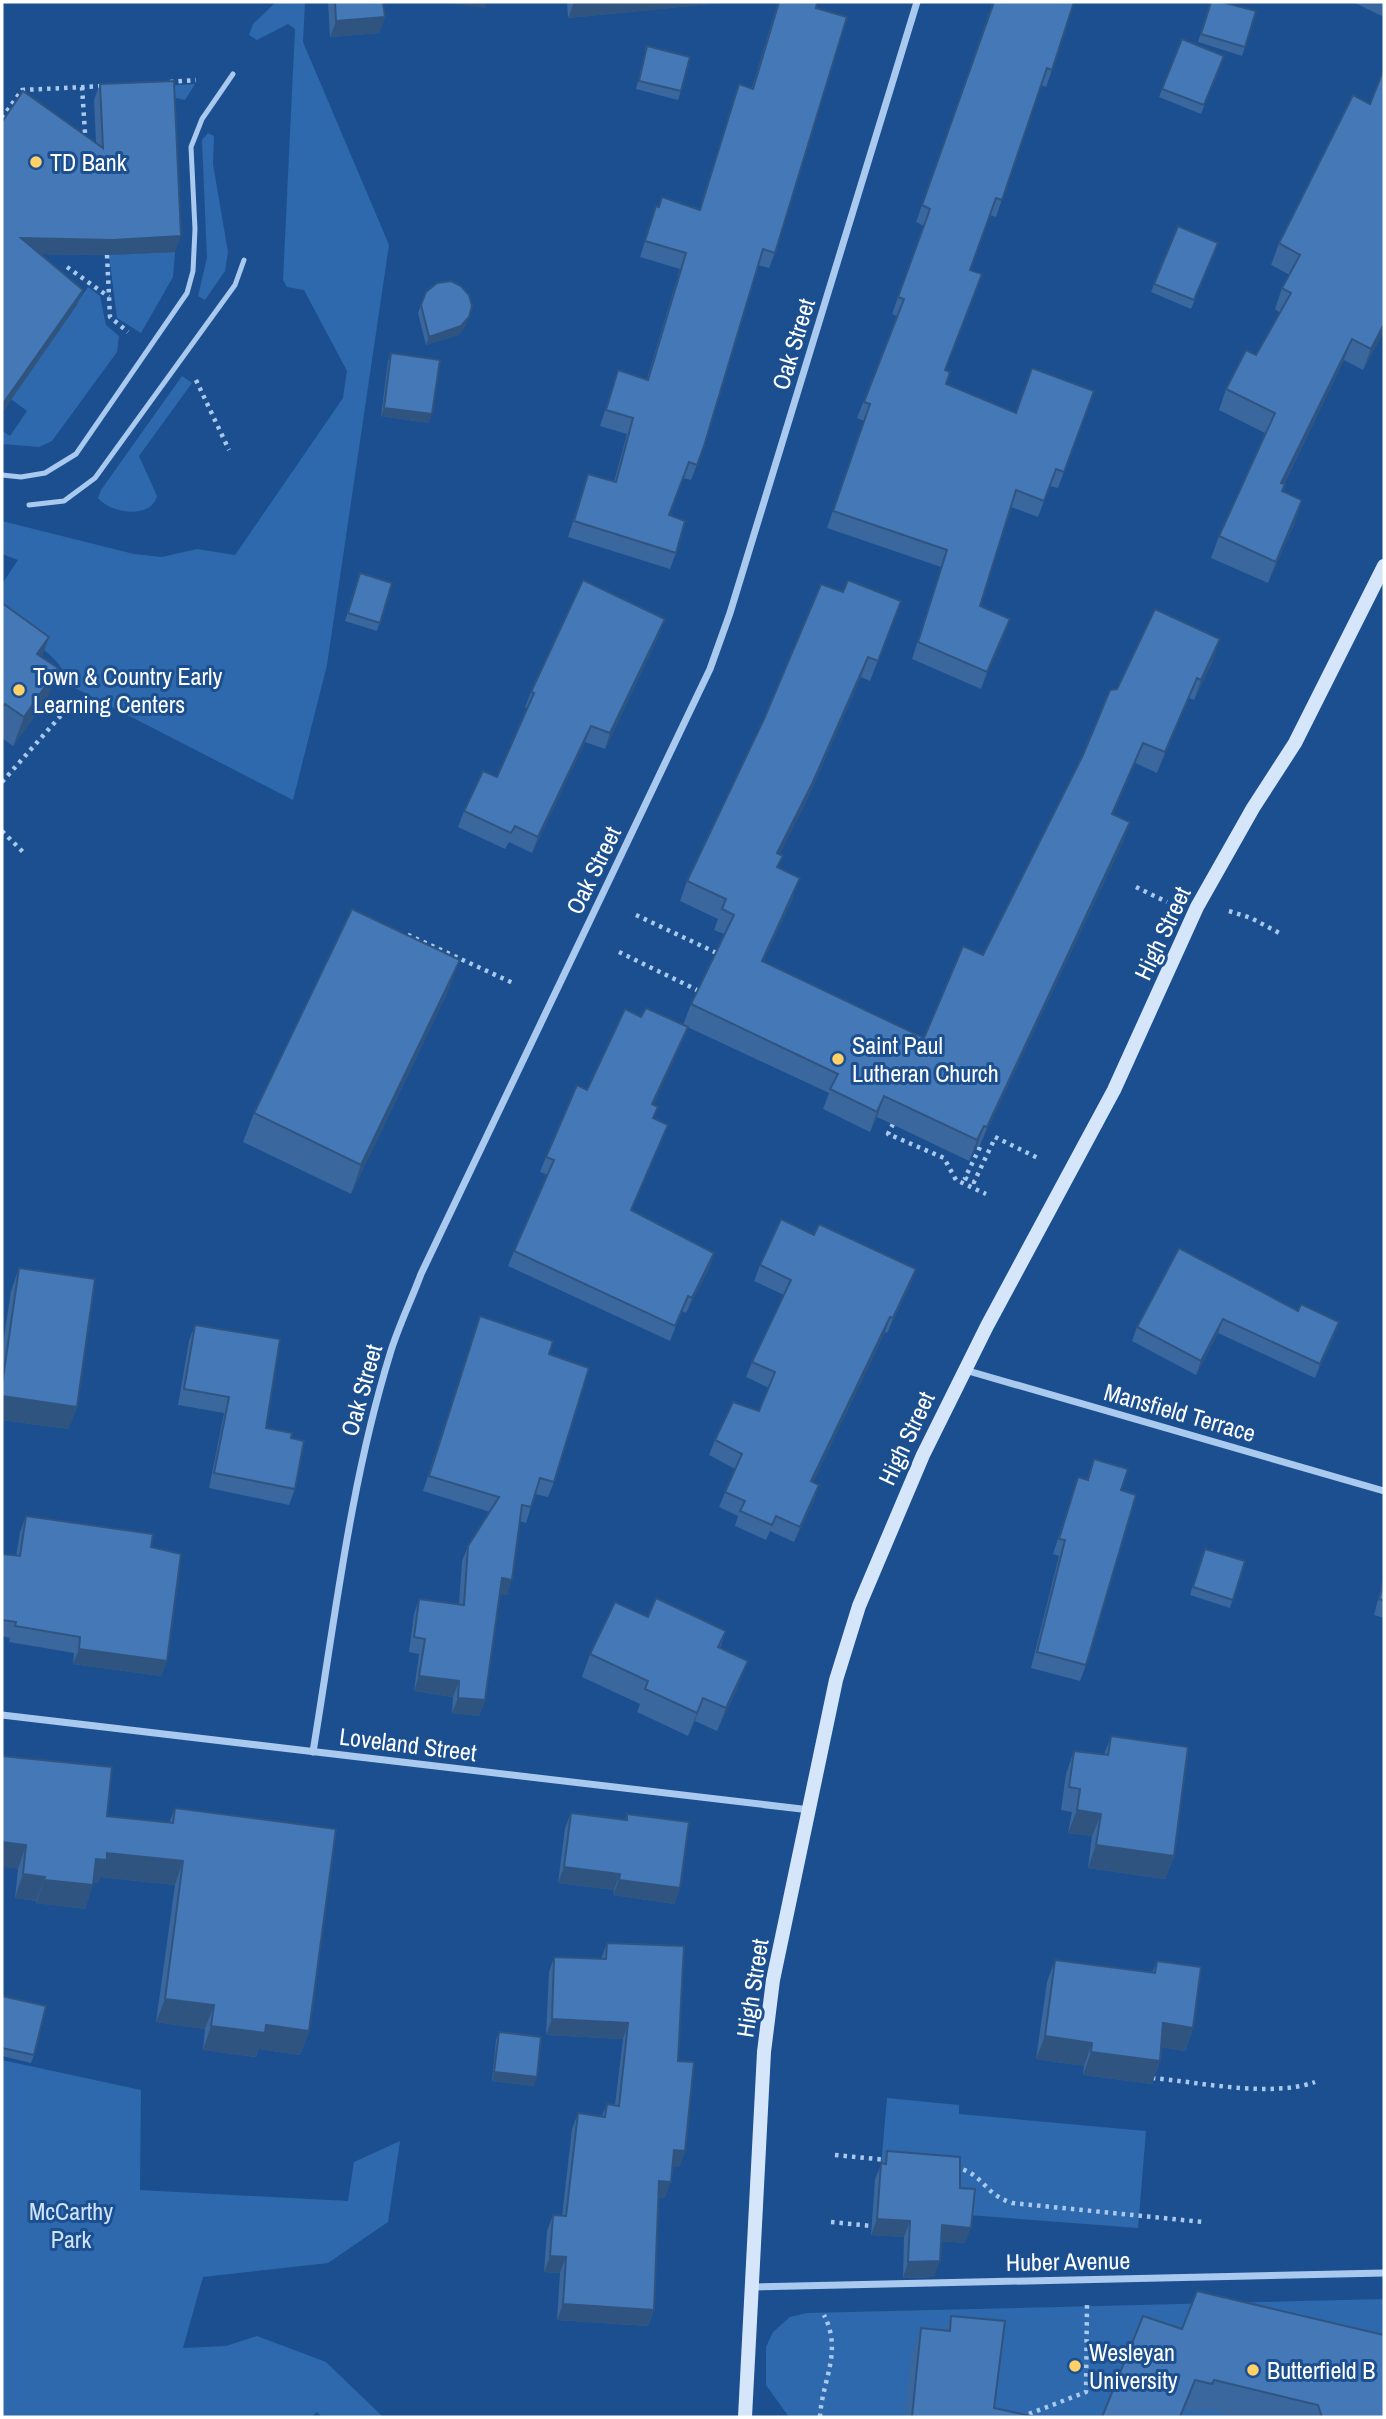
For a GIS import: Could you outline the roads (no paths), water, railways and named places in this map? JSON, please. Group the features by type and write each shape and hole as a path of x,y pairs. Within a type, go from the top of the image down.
{"street":[{"name":"Oak Street","path":"313,1752 352,1509 369,1430 391,1351 421,1274 710,668 730,613 918,2"},
{"name":"High Street","path":"745,2417 764,2052 773,1980 811,1811 836,1680 859,1606 890,1527 964,1370 1114,1090 1198,906 1253,808 1295,743 1384,566"},
{"name":"Mansfield Terrace","path":"964,1370 1384,1491"},
{"name":"Loveland Street","path":"2,1715 811,1811"},
{"name":"Huber Avenue","path":"752,2287 1384,2273"}],"lane":[{"path":"2,475 32,477 56,469 76,454 187,293 193,271 195,229 191,147 202,119 233,74"},
{"path":"29,505 64,501 95,478 235,285 244,260"}],"place":[{"name":"TD Bank","path":"36,162"},
{"name":"Town & Country Early Learning Centers","path":"19,690"},
{"name":"Saint Paul Lutheran Church","path":"838,1059"},
{"name":"Wesleyan University","path":"1075,2366"},
{"name":"Butterfield B","path":"1253,2370"}],"park label":[{"name":"McCarthy Park","path":"71,2225"}]}
